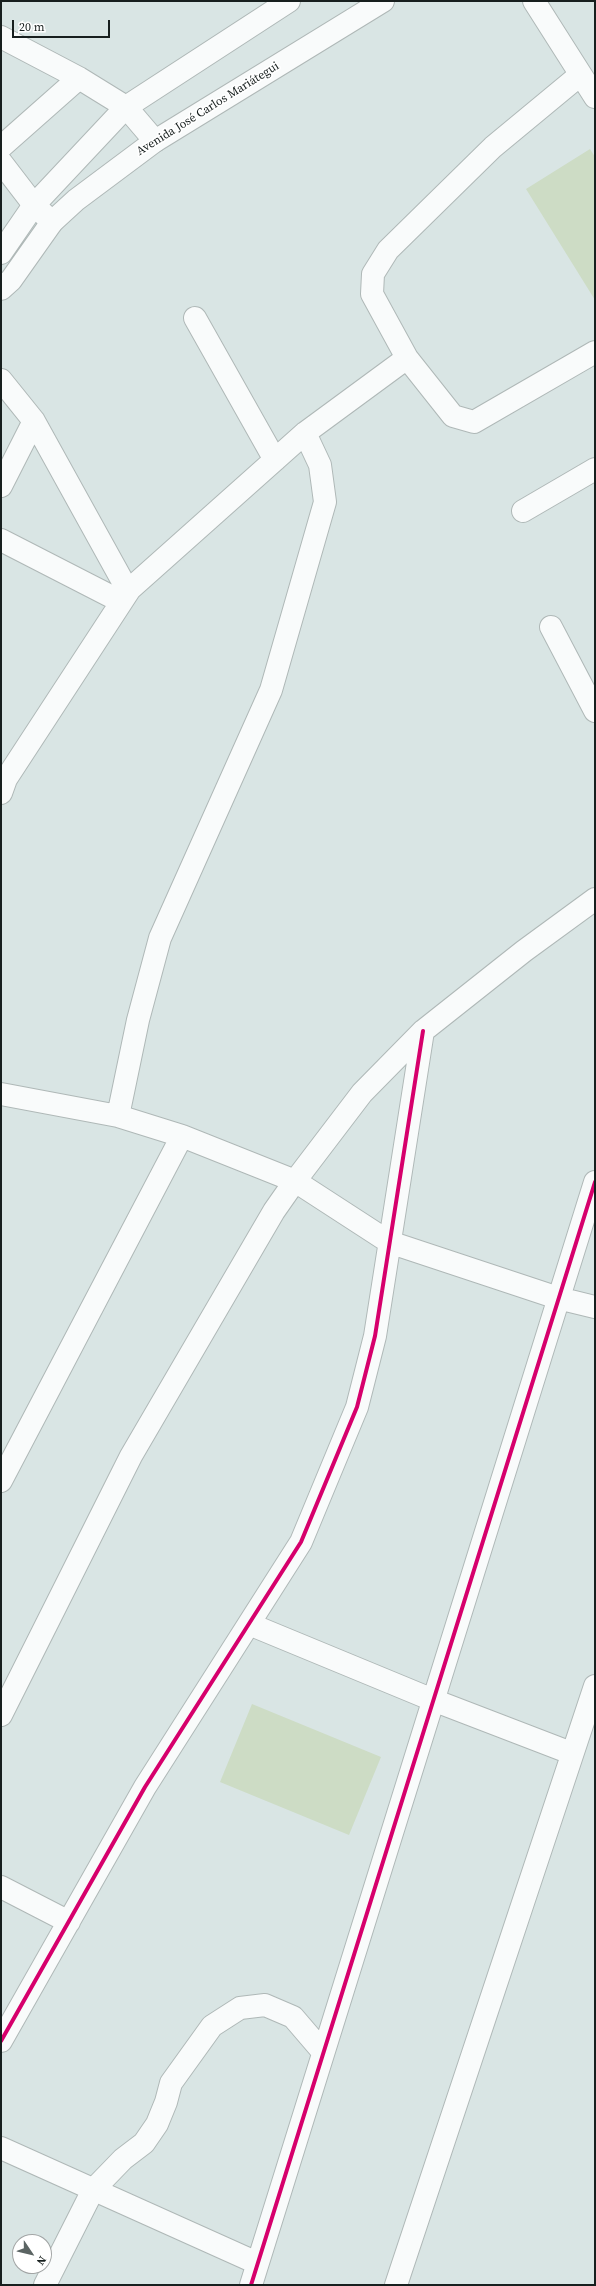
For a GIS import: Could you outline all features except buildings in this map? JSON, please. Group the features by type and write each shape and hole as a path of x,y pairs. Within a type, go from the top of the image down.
{"street":[{"path":"1,253 34,205 126,107 289,1"},
{"name":"Avenida José Carlos Mariátegui","path":"1,289 11,280 52,222 76,200 155,141 383,1"},
{"path":"534,1 595,97"},
{"path":"1,38 79,78 126,107 155,141"},
{"path":"580,75 493,147 388,250 373,274 372,294 407,358 453,416 474,422 595,352"},
{"path":"1,147 79,78"},
{"path":"1,162 34,205 52,222"},
{"path":"195,318 275,460"},
{"path":"1,793 6,779 124,596 305,433 407,358"},
{"path":"1,380 34,421 124,596"},
{"path":"1,486 34,421"},
{"path":"118,1116 138,1020 160,938 271,690 325,502 320,465 305,433"},
{"path":"523,511 595,469"},
{"path":"1,540 124,596"},
{"path":"551,627 595,711"},
{"path":"1,1715 131,1456 274,1211 294,1181 362,1093 423,1030 524,951 595,899"},
{"path":"1,2041 145,1787 301,1542 357,1407 375,1336 423,1030"},
{"path":"1,1094 118,1116 182,1136 294,1181 389,1242 558,1298 595,1307"},
{"path":"1,1481 182,1136"},
{"path":"251,2285 595,1182"},
{"path":"249,1624 433,1700 571,1753"},
{"path":"396,2285 571,1753 595,1686"},
{"path":"1,1887 69,1922"},
{"path":"45,2285 93,2190 123,2159 144,2144 157,2124 166,2102 171,2083 212,2026 240,2008 265,2005 293,2017 323,2052"},
{"path":"1,2148 257,2262"}],"green space":[{"path":"590,149 595,157 595,300 526,189"},
{"path":"252,1704 381,1757 349,1835 220,1782"}],"cycle path":[{"path":"1,2041 145,1787 301,1542 357,1407 375,1336 423,1031"},
{"path":"251,2285 595,1182"}]}
